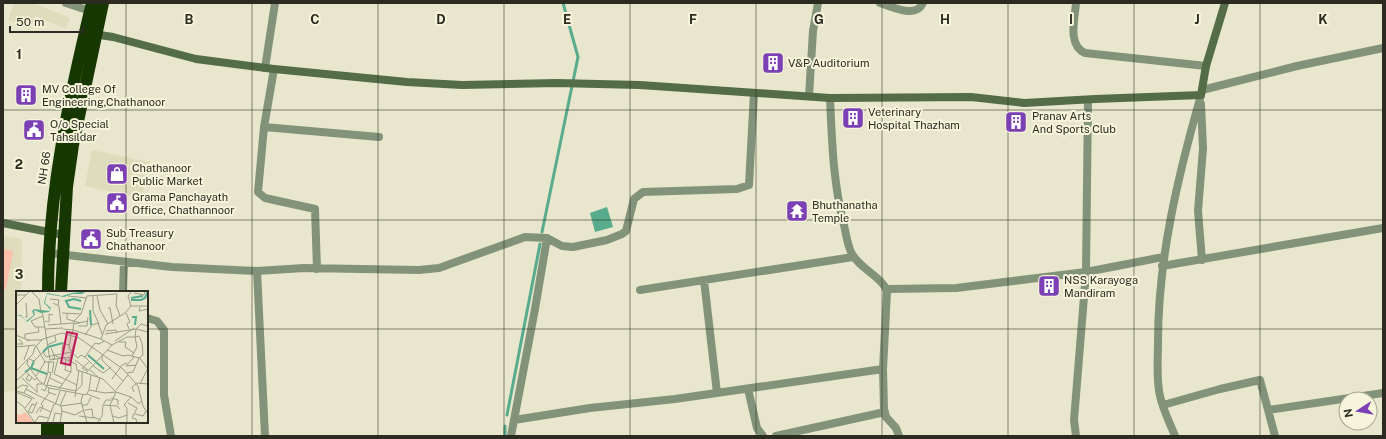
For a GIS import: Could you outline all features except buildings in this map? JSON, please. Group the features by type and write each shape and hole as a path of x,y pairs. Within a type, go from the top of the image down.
{"highway":[{"name":"NH 66","path":"48,291 50,233 54,187 65,124 90,34 103,3"},
{"name":"NH 66","path":"61,291 67,187 90,34 91,7"},
{"path":"47,423 47,436"},
{"path":"58,423 58,436"}],"street":[{"path":"66,3 91,7"},
{"path":"265,68 275,3"},
{"path":"809,96 813,31 818,3"},
{"path":"880,3 913,12 918,10 923,3"},
{"path":"1076,3 1074,32 1076,47 1084,53 1206,66"},
{"path":"1175,436 1163,405 1158,384 1158,309 1163,257 1185,153 1201,93 1206,66 1225,3"},
{"path":"90,34 113,37 196,60 274,70 407,82 462,85 557,83 640,85 830,98 971,96 1024,103 1201,93 1297,66 1383,48"},
{"path":"274,70 264,127 258,192 265,198 315,209 317,269"},
{"path":"49,253 172,267 257,271 317,269 425,270 447,265 525,237 547,238 562,246 573,248 607,240 622,234 628,226 634,199 643,192 737,189 748,185 754,93"},
{"path":"1201,93 1203,148 1198,211 1202,260"},
{"path":"830,98 835,186 844,227 853,256 861,267 886,289 956,288 1086,272 1163,257"},
{"path":"1076,436 1074,420 1086,272 1088,100"},
{"path":"264,127 379,137"},
{"path":"3,223 64,235"},
{"path":"1162,266 1383,228"},
{"path":"511,436 547,238"},
{"path":"640,290 853,256"},
{"path":"123,291 124,262"},
{"path":"257,271 265,436"},
{"path":"704,280 718,393"},
{"path":"886,289 883,369 885,412 899,436"},
{"path":"148,318 157,321 164,330 164,395 171,436"},
{"path":"514,420 590,408 718,393 883,369"},
{"path":"1163,405 1220,389 1260,380 1275,436"},
{"path":"748,388 757,428 759,433 763,436"},
{"path":"1268,410 1383,392"},
{"path":"776,436 885,412"}],"shaded area":[{"path":"14,3 33,3 70,18 66,29 35,16 30,29 8,20"},
{"name":"Chathanoor Public Market","path":"92,150 150,162 142,198 85,186"},
{"path":"607,207 613,227 595,232 590,213"},
{"path":"3,236 22,239 21,291 16,291 16,391 3,392"},
{"path":"3,249 13,251 6,290 3,289"}],"waterway":[{"path":"542,232 578,57 563,3"},
{"path":"507,415 540,244"},
{"path":"505,426 505,436"}],"place":[{"name":"V&P Auditorium","path":"773,63"},
{"name":"MV College Of Engineering,Chathanoor","path":"26,95"},
{"name":"Veterinary Hospital Thazham","path":"853,118"},
{"name":"Pranav Arts And Sports Club","path":"1016,122"},
{"name":"O/o Special Tahsildar","path":"34,130"},
{"name":"Chathanoor Public Market","path":"117,174"},
{"name":"Grama Panchayath Office, Chathannoor","path":"117,203"},
{"name":"Bhuthanatha Temple","path":"797,211"},
{"name":"Sub Treasury Chathanoor","path":"91,239"},
{"name":"NSS Karayoga Mandiram","path":"1049,286"}]}
